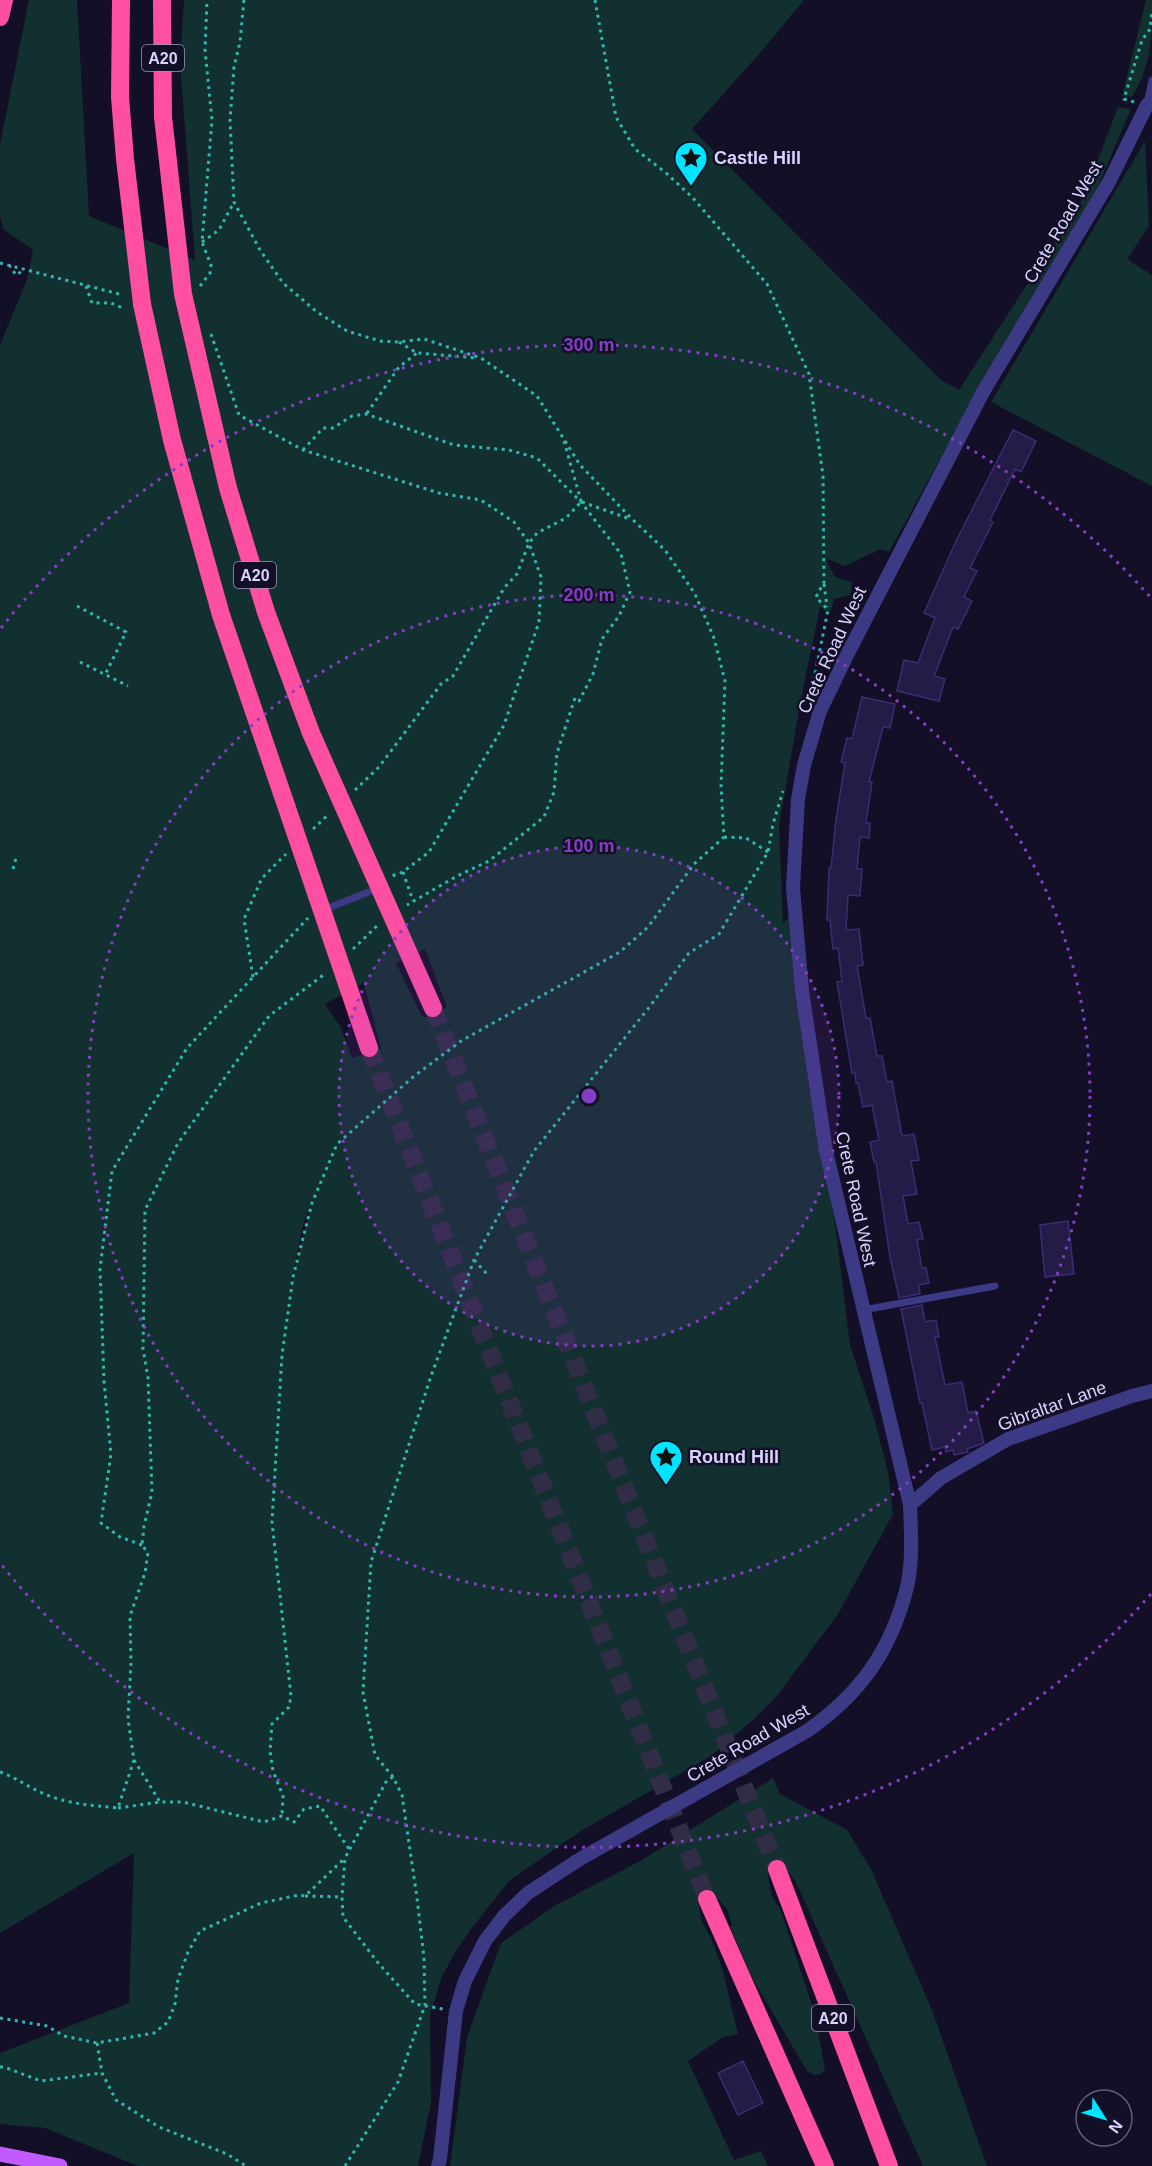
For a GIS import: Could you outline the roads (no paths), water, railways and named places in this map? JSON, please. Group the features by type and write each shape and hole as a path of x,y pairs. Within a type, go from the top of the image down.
{"highway":[{"path":"0,17 4,0"},
{"name":"A20","path":"121,0 120,97 127,180 142,304 172,440 221,615 317,912 369,1048"},
{"name":"A20","path":"162,0 163,117 183,294 228,488 266,612 311,733 382,883 433,1008"},
{"name":"A20","path":"777,1869 889,2166"},
{"path":"708,1899 825,2166"},
{"path":"870,2116 894,2166"}],"main road":[{"path":"0,2154 60,2166"}],"street":[{"name":"Crete Road West","path":"438,2166 456,2011 465,1981 485,1941 504,1916 528,1893 580,1859 807,1731 834,1712 857,1690 874,1665 889,1638 907,1587 911,1545 910,1505 826,1151 802,991 793,888 798,799 804,765 820,711 843,663 983,392 1103,191 1150,104"},
{"name":"Gibraltar Lane","path":"910,1505 940,1478 1008,1439 1131,1396 1152,1391"}],"lane":[{"path":"1150,104 1152,80"},
{"path":"317,912 382,883"},
{"path":"863,1310 995,1286"}],"tunnel":[{"path":"433,1008 777,1869"},
{"path":"369,1048 707,1899"}],"place":[{"name":"Castle Hill","path":"691,187"},
{"name":"Round Hill","path":"666,1486"}]}
